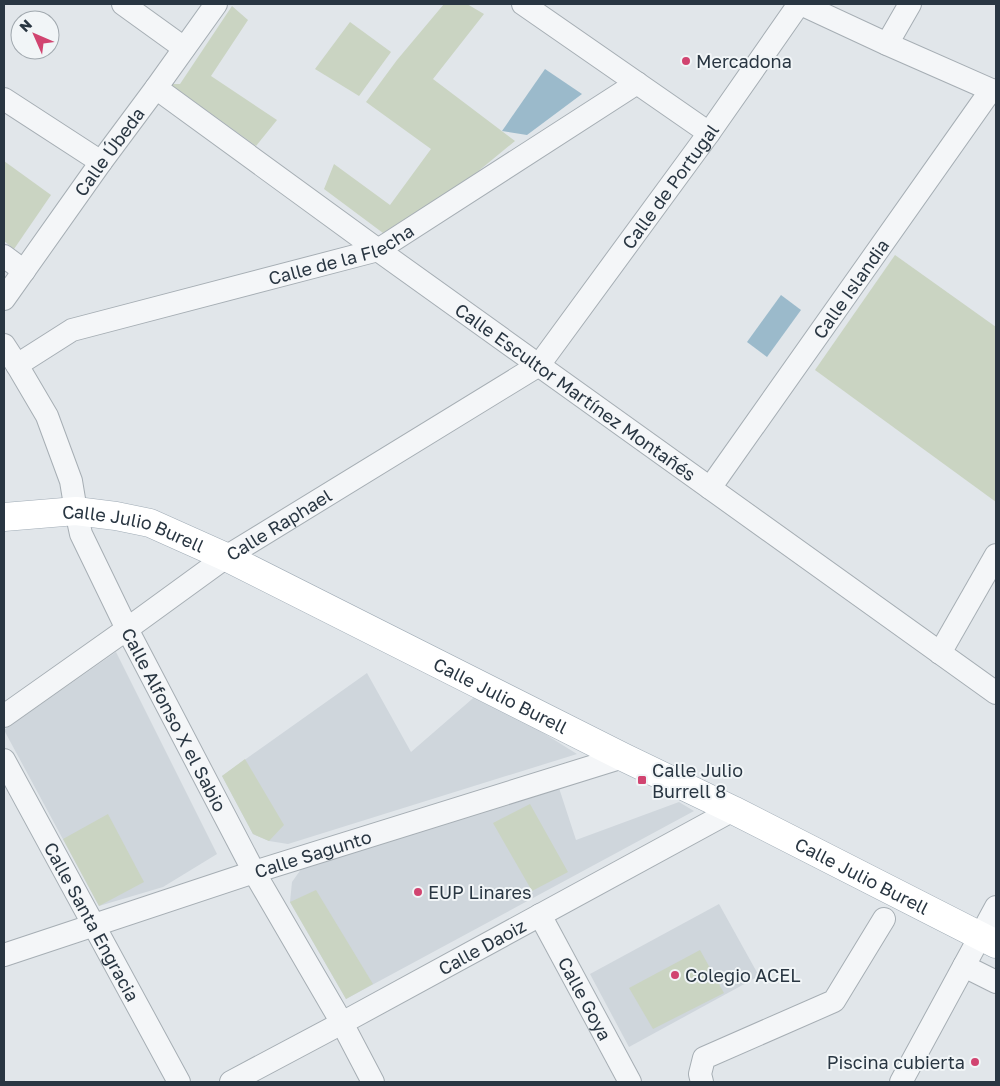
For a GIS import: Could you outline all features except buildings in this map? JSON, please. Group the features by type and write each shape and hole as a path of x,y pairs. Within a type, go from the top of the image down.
{"main road":[{"name":"Calle Julio Burell","path":"4,517 76,511 150,523 226,557 623,757 733,810 988,940"}],"street":[{"path":"123,4 184,48"},
{"name":"Calle Úbeda","path":"4,300 216,4"},
{"path":"800,4 994,91"},
{"name":"Calle de Portugal","path":"539,365 709,133 800,4"},
{"path":"887,44 910,4"},
{"path":"529,6 709,133"},
{"name":"Calle de la Flecha","path":"17,365 72,330 378,250 637,83"},
{"name":"Calle Escultor Martínez Montañés","path":"156,88 378,250 996,693"},
{"name":"Calle Islandia","path":"710,488 994,91"},
{"path":"4,99 101,162"},
{"path":"4,256 24,271"},
{"name":"Calle Alfonso X el Sabio","path":"4,345 47,416 71,481 81,534 127,629 254,872 342,1023 373,1082"},
{"name":"Calle Raphael","path":"4,716 226,557 539,365"},
{"path":"940,653 996,555"},
{"name":"Calle Sagunto","path":"4,955 254,872 623,757"},
{"name":"Calle Santa Engracia","path":"4,760 179,1082"},
{"name":"Calle Daoiz","path":"231,1082 733,810"},
{"path":"897,1080 964,966 988,940 996,907"},
{"name":"Calle Goya","path":"540,915 630,1082"},
{"path":"702,1082 700,1074 704,1058 834,1002 884,919"},
{"path":"964,966 996,982"}],"shaded area":[{"path":"116,652 217,854 163,887 99,906 4,730"},
{"path":"367,673 411,752 479,693 577,754 288,844 269,841 253,834 222,776"},
{"name":"EUP Linares","path":"559,788 576,840 679,802 694,811 346,999 290,902 292,882 304,865"},
{"name":"Colegio ACEL","path":"719,904 759,976 629,1047 590,974"}],"green space":[{"path":"444,4 467,4 484,14 433,79 515,141 470,178 383,233 324,189 334,164 390,205 431,149 366,102 397,60"},
{"path":"232,6 248,20 211,76 277,120 256,146 170,84 180,84"},
{"path":"350,22 391,52 359,96 315,69"},
{"path":"4,161 51,195 14,249 4,241"},
{"path":"895,255 996,327 996,502 815,370"},
{"path":"245,759 284,825 269,841 253,834 222,776"},
{"path":"530,804 568,872 532,891 493,823"},
{"path":"108,814 144,882 99,906 63,839"},
{"path":"316,890 373,984 346,999 290,902"},
{"path":"700,950 724,993 653,1029 629,988"}],"water":[{"path":"545,69 582,94 527,135 502,131"},
{"path":"781,295 801,310 767,357 747,342"}],"place":[{"name":"Mercadona","path":"686,61"},
{"name":"Calle Julio Burrell 8","path":"642,780"},
{"name":"EUP Linares","path":"418,892"},
{"name":"Colegio ACEL","path":"675,975"},
{"name":"Piscina cubierta","path":"975,1062"}]}
